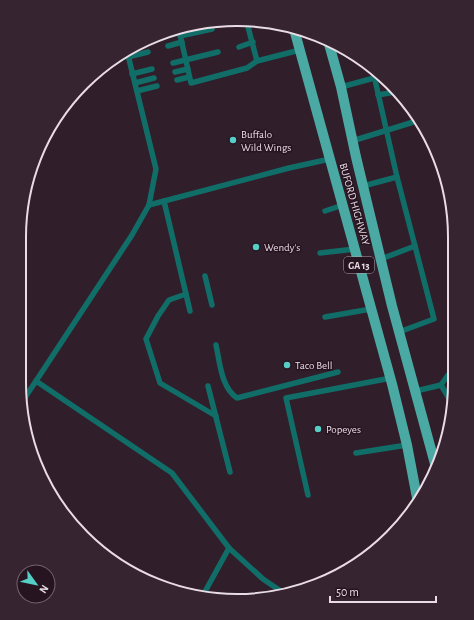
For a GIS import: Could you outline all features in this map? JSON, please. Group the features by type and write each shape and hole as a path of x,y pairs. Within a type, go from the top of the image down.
{"main road":[{"name":"BUFORD HIGHWAY","path":"295,34 391,378 407,445 416,494"},
{"name":"BUFORD HIGHWAY","path":"330,48 341,87 352,141 399,332 434,459"}],"lane":[{"path":"248,26 257,61"},
{"path":"168,46 180,35 212,28"},
{"path":"180,35 191,83 247,68 257,61 300,50"},
{"path":"239,46 253,42"},
{"path":"133,54 148,52"},
{"path":"173,63 218,52"},
{"path":"26,396 149,205 156,169 128,56"},
{"path":"132,74 152,68"},
{"path":"175,72 188,69"},
{"path":"177,80 189,77"},
{"path":"135,83 154,78"},
{"path":"341,87 374,78 397,177 434,319 399,332"},
{"path":"137,91 157,86"},
{"path":"378,95 391,93"},
{"path":"352,141 386,129 413,122"},
{"path":"149,205 289,168 330,159"},
{"path":"364,186 397,177"},
{"path":"164,201 190,311"},
{"path":"325,211 343,206"},
{"path":"381,259 415,246"},
{"path":"320,253 355,249"},
{"path":"205,276 212,305"},
{"path":"186,294 169,300 158,316 146,340 160,383 216,416"},
{"path":"325,317 372,309"},
{"path":"216,345 224,380 229,393 237,398 338,372"},
{"path":"416,391 441,385 448,375"},
{"path":"308,495 286,398 391,378"},
{"path":"36,381 172,473 229,548 263,579 279,590"},
{"path":"441,385 448,397"},
{"path":"208,386 230,472"},
{"path":"356,454 407,445"},
{"path":"205,591 229,548"}],"place":[{"name":"Buffalo Wild Wings","path":"233,140"},
{"name":"Wendy's","path":"256,247"},
{"name":"Taco Bell","path":"287,365"},
{"name":"Popeyes","path":"318,429"}]}
